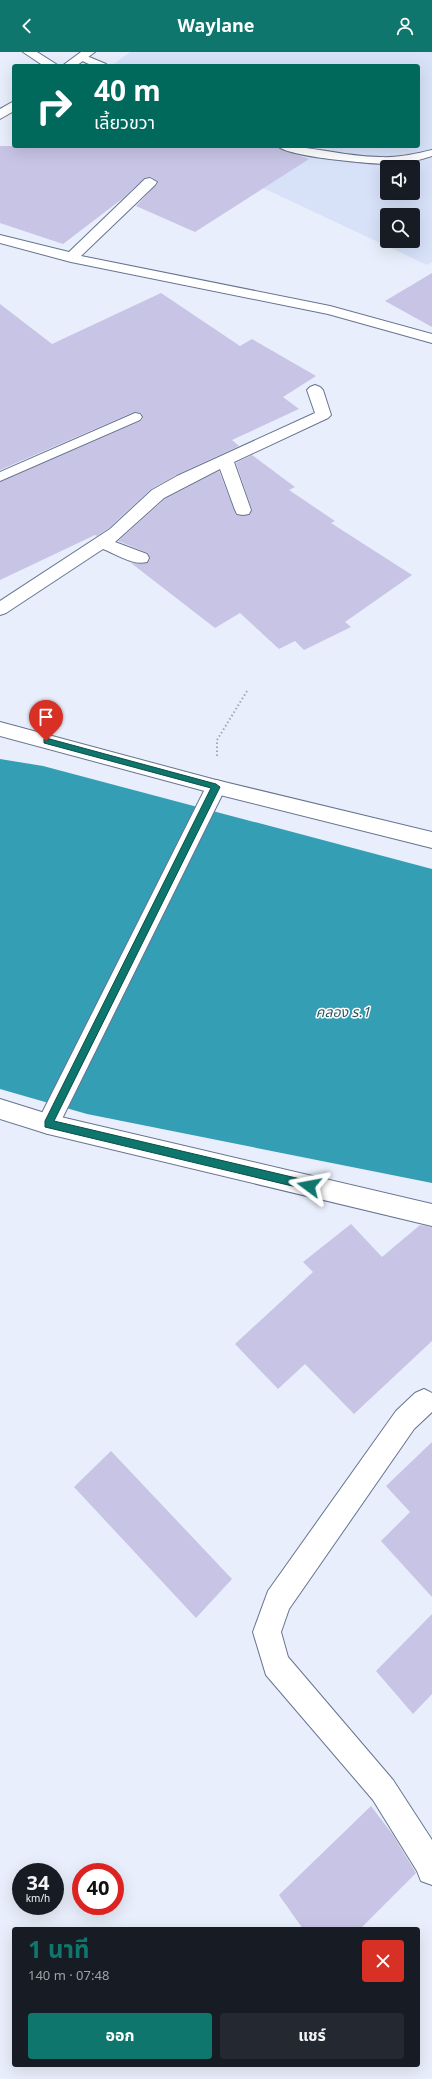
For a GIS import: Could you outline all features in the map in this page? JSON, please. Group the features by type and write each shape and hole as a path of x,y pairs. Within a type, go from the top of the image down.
{"street":[{"path":"29,52 50,64"},
{"path":"71,64 85,54"},
{"path":"0,115 12,106"},
{"path":"71,258 150,182"},
{"path":"0,240 71,258 330,310 432,339"},
{"path":"0,609 102,543 127,524 158,494 183,480 323,416 316,390"},
{"path":"226,460 243,510"},
{"path":"102,543 141,558"},
{"path":"0,729 216,787 432,840"},
{"path":"48,1124 216,787"},
{"path":"0,1109 48,1124 432,1215"},
{"path":"429,1401 405,1420 278,1601 268,1632 276,1665 383,1790 430,1862 432,1870"}],"lane":[{"path":"85,54 99,64"},
{"path":"290,148 383,162 421,157 432,153"},
{"path":"0,476 135,417"}],"path":[{"path":"216,787 217,740 248,691"}],"shaded area":[{"path":"130,52 432,52 432,262 427,265 391,248 420,248 420,208 380,208 380,243 178,148 420,148 420,64 114,64"}],"water":[{"name":"คลอง ร.1","path":"0,759 43,766 432,869 432,1183 87,1114 0,1089"}],"building":[{"path":"0,146 12,146 12,148 280,148 309,159 195,232 136,206 158,183 151,177 145,178 122,199 63,244 0,223"},
{"path":"432,273 432,327 385,301"},
{"path":"161,293 240,346 252,339 316,376 283,397 299,409 232,440 239,446 176,475 151,489 109,528 97,536 95,535 0,580 0,482 141,421 143,418 141,413 134,412 0,470 0,304 52,344"},
{"path":"252,455 295,487 289,490 335,521 331,523 412,575 345,622 351,627 304,650 295,641 279,649 240,613 215,628 131,563 147,563 150,559 148,553 118,541 165,499 219,471 236,515 249,515 252,510 236,463"},
{"path":"351,1224 382,1257 420,1225 432,1227 432,1341 354,1414 305,1364 278,1389 235,1344 313,1272 303,1262"},
{"path":"432,1442 432,1597 381,1541 410,1512 386,1486"},
{"path":"111,1451 232,1579 196,1618 74,1487"},
{"path":"432,1614 432,1694 413,1714 376,1671"},
{"path":"371,1806 393,1835 416,1873 362,1927 302,1927 279,1895"}],"route":[{"path":"46,741 216,787 48,1124 309,1186"}]}
